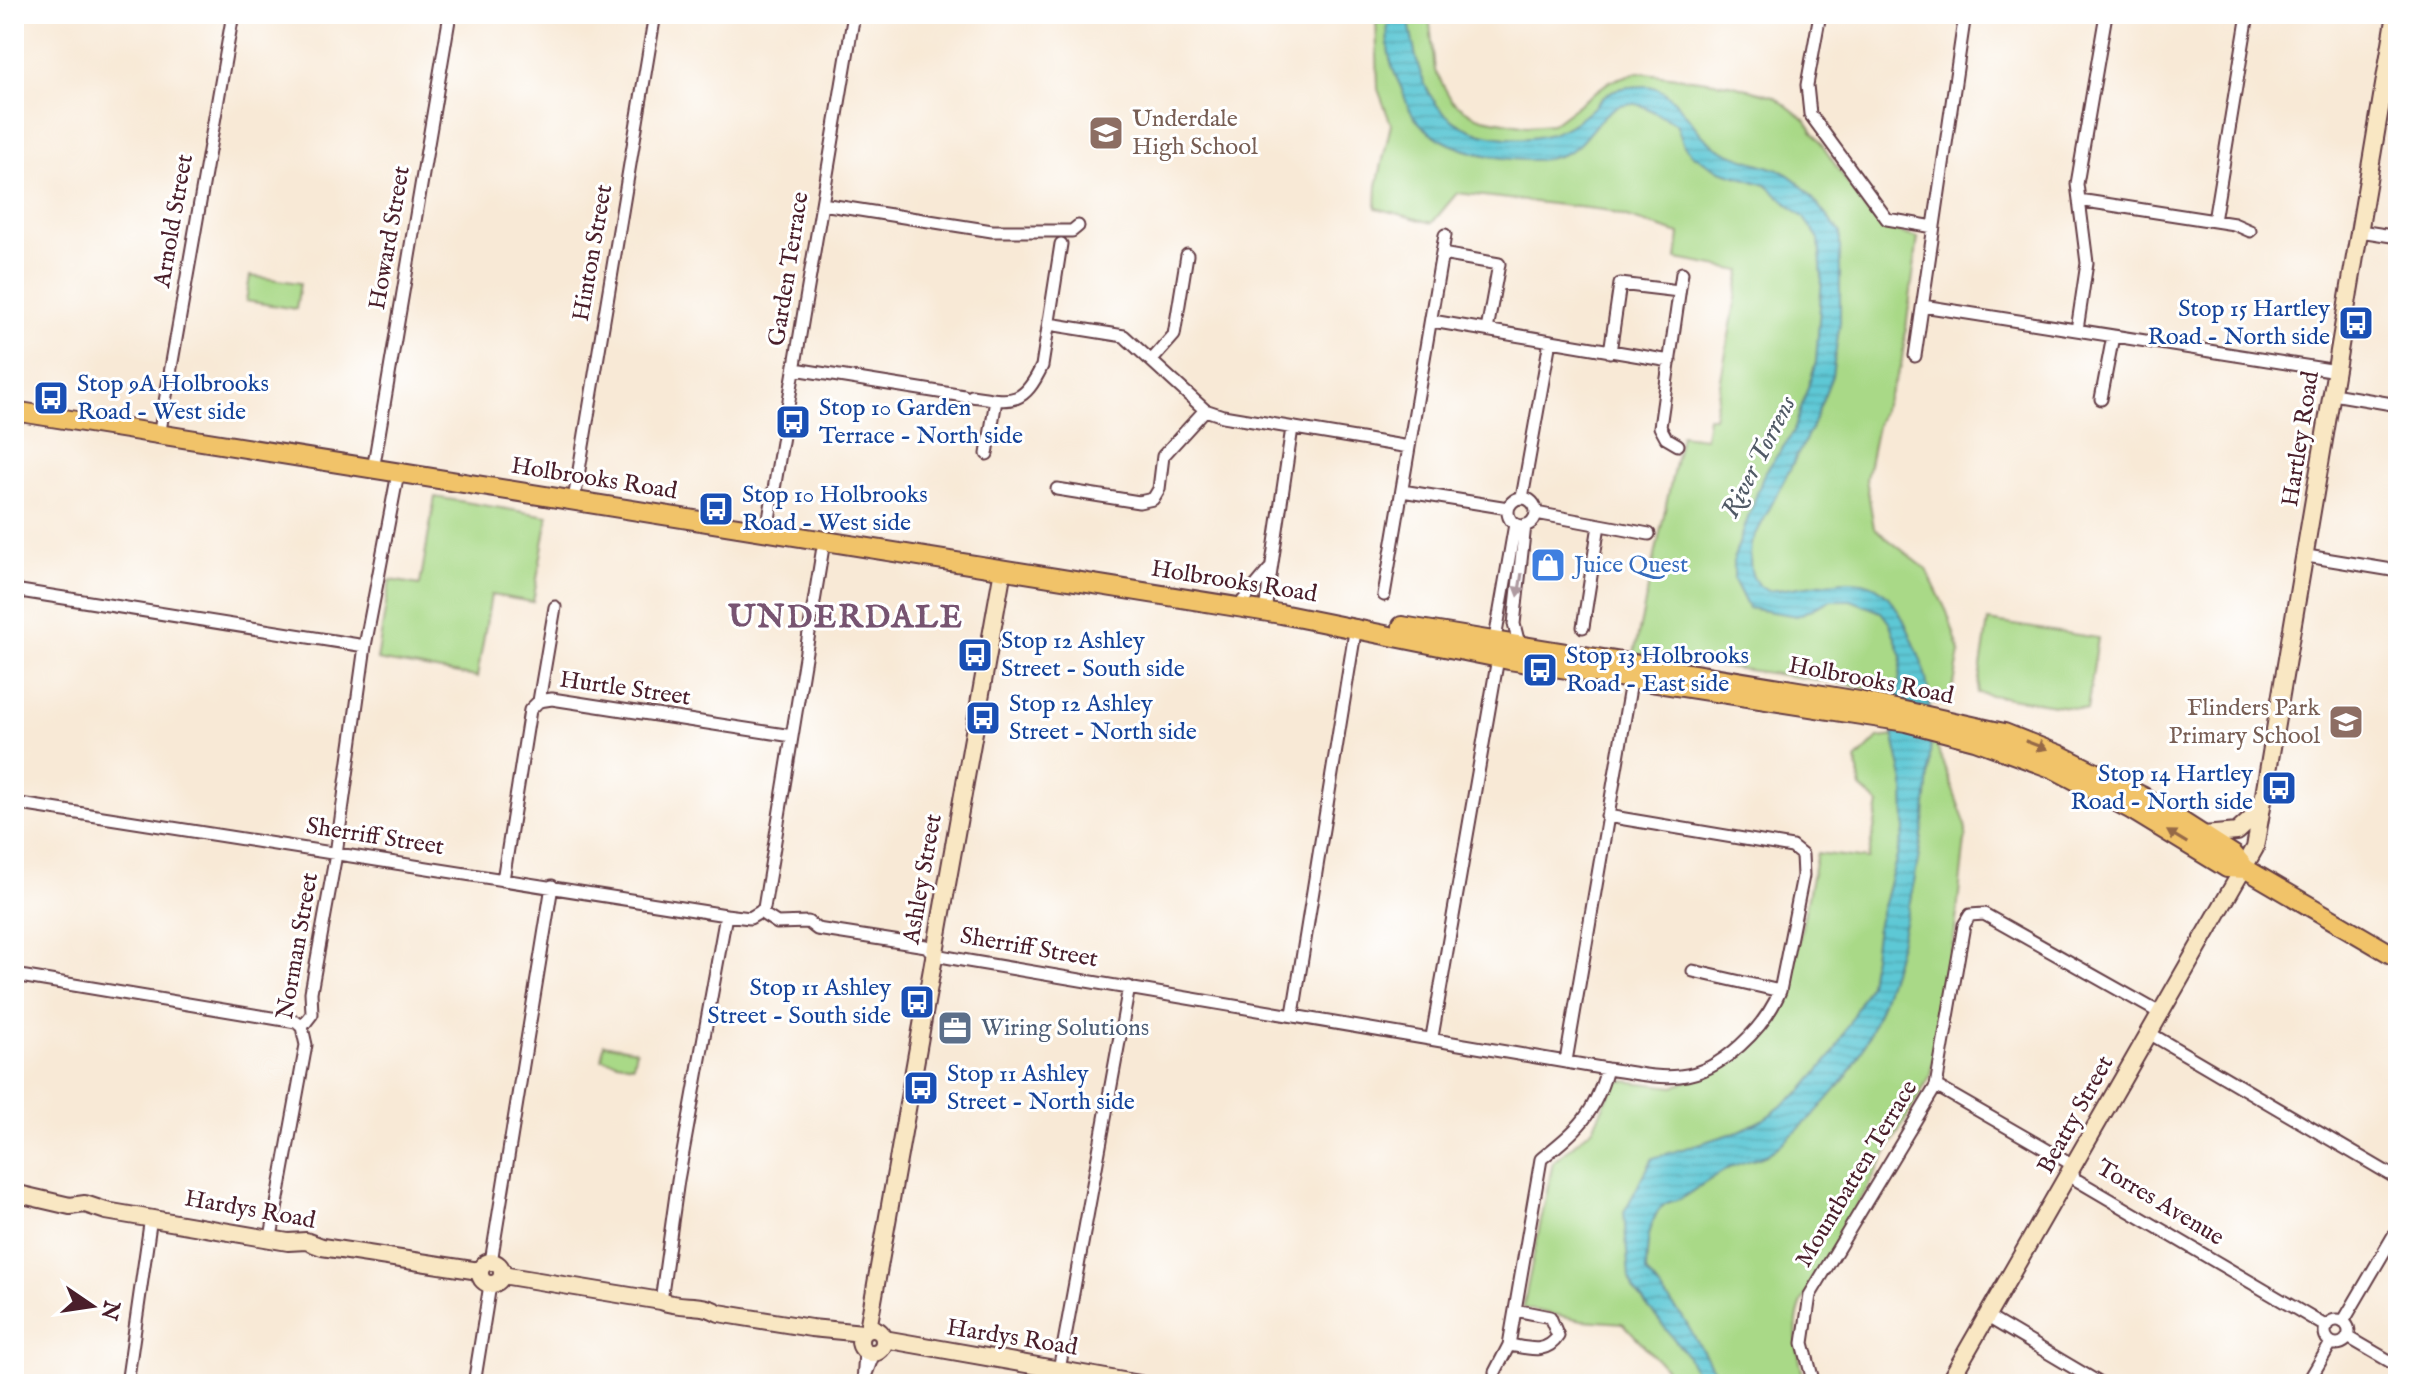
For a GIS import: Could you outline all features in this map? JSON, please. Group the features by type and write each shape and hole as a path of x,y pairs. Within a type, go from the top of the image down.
{"main road":[{"name":"Holbrooks Road","path":"16,412 1273,612 1495,652 1852,706 1954,727 2004,733 2060,755 2142,796 2234,855 2246,869 2398,958"},
{"name":"Holbrooks Road","path":"1495,652 1519,644 1632,671"},
{"name":"Holbrooks Road","path":"1954,727 2079,780 2227,868 2246,869"}],"street":[{"name":"Arnold Street","path":"159,436 233,14"},
{"name":"Howard Street","path":"373,470 450,14"},
{"name":"Hinton Street","path":"574,500 655,14"},
{"name":"Garden Terrace","path":"767,531 854,14"},
{"path":"1820,14 1807,85 1814,122 1887,219 1934,227"},
{"path":"1915,356 1965,14"},
{"path":"2077,330 2087,263 2077,184 2106,14"},
{"path":"2214,221 2248,14"},
{"name":"Hartley Road","path":"2246,869 2255,848 2307,556 2360,231 2394,48 2396,14"},
{"path":"2079,200 2214,221 2250,231"},
{"path":"822,204 992,231 1072,231 1078,226"},
{"path":"2360,231 2398,237"},
{"path":"1384,595 1445,235"},
{"path":"795,369 1010,402 1023,396 1035,382 1042,366 1061,244"},
{"path":"1442,254 1499,264 1487,330"},
{"path":"1152,360 1174,335 1187,255"},
{"path":"1678,445 1666,438 1660,427 1682,273"},
{"path":"1610,352 1620,284 1679,291"},
{"path":"1923,306 2337,371"},
{"path":"1432,321 1670,361"},
{"path":"1049,324 1124,336 1205,410 1409,447"},
{"path":"2101,399 2113,336"},
{"path":"1522,498 1550,341"},
{"path":"2333,394 2398,405"},
{"path":"987,454 996,400"},
{"path":"1057,489 1139,502 1153,499 1159,489 1163,456 1205,410"},
{"path":"1273,612 1271,566 1292,428"},
{"name":"Norman Street","path":"271,1237 306,1045 302,1027 312,1014 311,992 336,854 365,646 398,473"},
{"path":"1402,491 1508,508 1520,524 1514,624 1519,644"},
{"path":"1508,508 1514,500 1522,498 1531,501 1536,513"},
{"path":"1432,1037 1495,652 1520,524 1536,513 1649,534"},
{"path":"1583,627 1599,525"},
{"path":"760,912 764,908 824,541"},
{"path":"2307,556 2398,571"},
{"path":"1238,607 1271,566"},
{"name":"Ashley Street","path":"863,1382 1003,569"},
{"path":"14,590 365,646"},
{"path":"539,701 555,607"},
{"path":"1293,1014 1356,626"},
{"path":"1566,1061 1632,671"},
{"name":"Hurtle Street","path":"503,880 530,710 539,701 552,699 792,736"},
{"name":"Sherriff Street","path":"14,803 726,915 750,918 760,912 777,923 808,922 817,929 926,946 935,955 1607,1069 1660,1077 1684,1076 1709,1066 1759,1027 1780,991 1803,876 1802,855 1792,847 1607,816"},
{"path":"2204,835 2237,832 2260,811"},
{"name":"Beatty Street","path":"1948,1384 2246,869"},
{"path":"474,1384 552,886"},
{"name":"Mountbatten Terrace","path":"1814,1384 1803,1343 1810,1295 1936,1086 1964,925 1970,915 1984,914 2160,1013"},
{"path":"661,1301 678,1180 726,915"},
{"path":"1693,971 1780,991"},
{"path":"14,975 296,1022 302,1027"},
{"path":"1059,1370 1129,987"},
{"path":"2149,1033 2398,1179"},
{"path":"1495,1372 1509,1345 1541,1159 1579,1129 1598,1102 1607,1069"},
{"name":"Torres Avenue","path":"1936,1086 2068,1162 2075,1179 2327,1327"},
{"name":"Hardys Road","path":"14,1193 70,1206 85,1204 661,1301 677,1307 709,1307 719,1313 872,1341 916,1343 923,1348 1140,1384"},
{"path":"127,1384 151,1217"},
{"path":"2398,1228 2343,1322 2348,1337 2398,1366"},
{"path":"1509,1345 1541,1349 1552,1344 1558,1336 1550,1317 1515,1310"},
{"path":"1986,1316 2101,1384"},
{"path":"2331,1343 2326,1337 2327,1327 2335,1321 2343,1322"},
{"path":"2331,1343 2343,1343 2348,1337"},
{"path":"2307,1384 2331,1343"}],"green space":[{"path":"1376,14 1429,14 1435,71 1452,101 1477,117 1527,126 1552,124 1610,81 1638,72 1730,84 1774,96 1805,120 1871,218 1891,230 1918,238 1901,366 1878,421 1866,479 1874,528 1926,569 1947,612 1960,652 1950,706 1847,684 1634,654 1681,435 1705,438 1708,417 1714,417 1741,271 1677,259 1680,234 1604,210 1457,193 1432,223 1376,208 1377,186 1391,124 1378,89"},
{"path":"250,276 300,283 296,309 246,301"},
{"path":"435,497 548,516 533,602 491,595 477,677 377,660 390,580 420,585"},
{"path":"1988,621 2098,638 2087,710 1977,693"},
{"path":"1912,734 1935,741 1964,820 1966,831 1955,930 1930,1076 1799,1310 1796,1334 1805,1384 1680,1384 1623,1323 1582,1320 1523,1308 1553,1162 1593,1128 1616,1080 1674,1087 1726,1063 1759,1039 1777,1013 1792,974 1817,853 1868,859 1879,804 1861,788 1856,760 1878,738"},
{"path":"604,1044 636,1050 633,1065 602,1059"}],"water":[{"path":"1389,14 1408,14 1423,80 1444,113 1460,125 1506,138 1542,136 1575,122 1611,92 1630,87 1655,88 1671,98 1712,144 1781,171 1798,182 1840,232 1840,322 1832,376 1811,429 1751,544 1750,565 1753,578 1768,591 1848,581 1866,583 1881,590 1894,604 1921,661 1929,701 1930,753 1925,813 1915,878 1883,999 1863,1048 1842,1082 1808,1121 1778,1147 1764,1156 1733,1166 1682,1198 1665,1204 1651,1226 1646,1272 1682,1316 1722,1384 1702,1384 1687,1355 1634,1290 1629,1278 1624,1212 1653,1158 1737,1132 1764,1119 1803,1090 1833,1054 1869,984 1877,927 1905,828 1904,783 1893,733 1902,657 1890,624 1881,612 1851,600 1831,600 1797,616 1748,608 1734,580 1734,557 1764,474 1793,433 1816,362 1822,277 1819,240 1804,218 1766,185 1720,171 1693,155 1684,146 1676,123 1631,103 1607,113 1572,149 1549,158 1526,160 1491,156 1444,141 1424,127 1408,106 1390,60 1387,33"}],"place":[{"name":"Underdale High School","path":"1106,133"},
{"name":"Stop 15 Hartley Road - North side","path":"2356,323"},
{"name":"Stop 9A Holbrooks Road - West side","path":"51,398"},
{"name":"Stop 10 Garden Terrace - North side","path":"793,422"},
{"name":"Stop 10 Holbrooks Road - West side","path":"716,509"},
{"name":"Juice Quest","path":"1548,565"},
{"name":"Stop 12 Ashley Street - South side","path":"975,655"},
{"name":"Stop 13 Holbrooks Road - East side","path":"1540,670"},
{"name":"Stop 12 Ashley Street - North side","path":"983,718"},
{"name":"Flinders Park Primary School","path":"2346,722"},
{"name":"Stop 14 Hartley Road - North side","path":"2279,788"},
{"name":"Stop 11 Ashley Street - South side","path":"917,1002"},
{"name":"Wiring Solutions","path":"955,1028"},
{"name":"Stop 11 Ashley Street - North side","path":"921,1088"}],"district":[{"name":"UNDERDALE","path":"846,618"}],"water label":[{"name":"River Torrens","path":"1759,457"}]}
